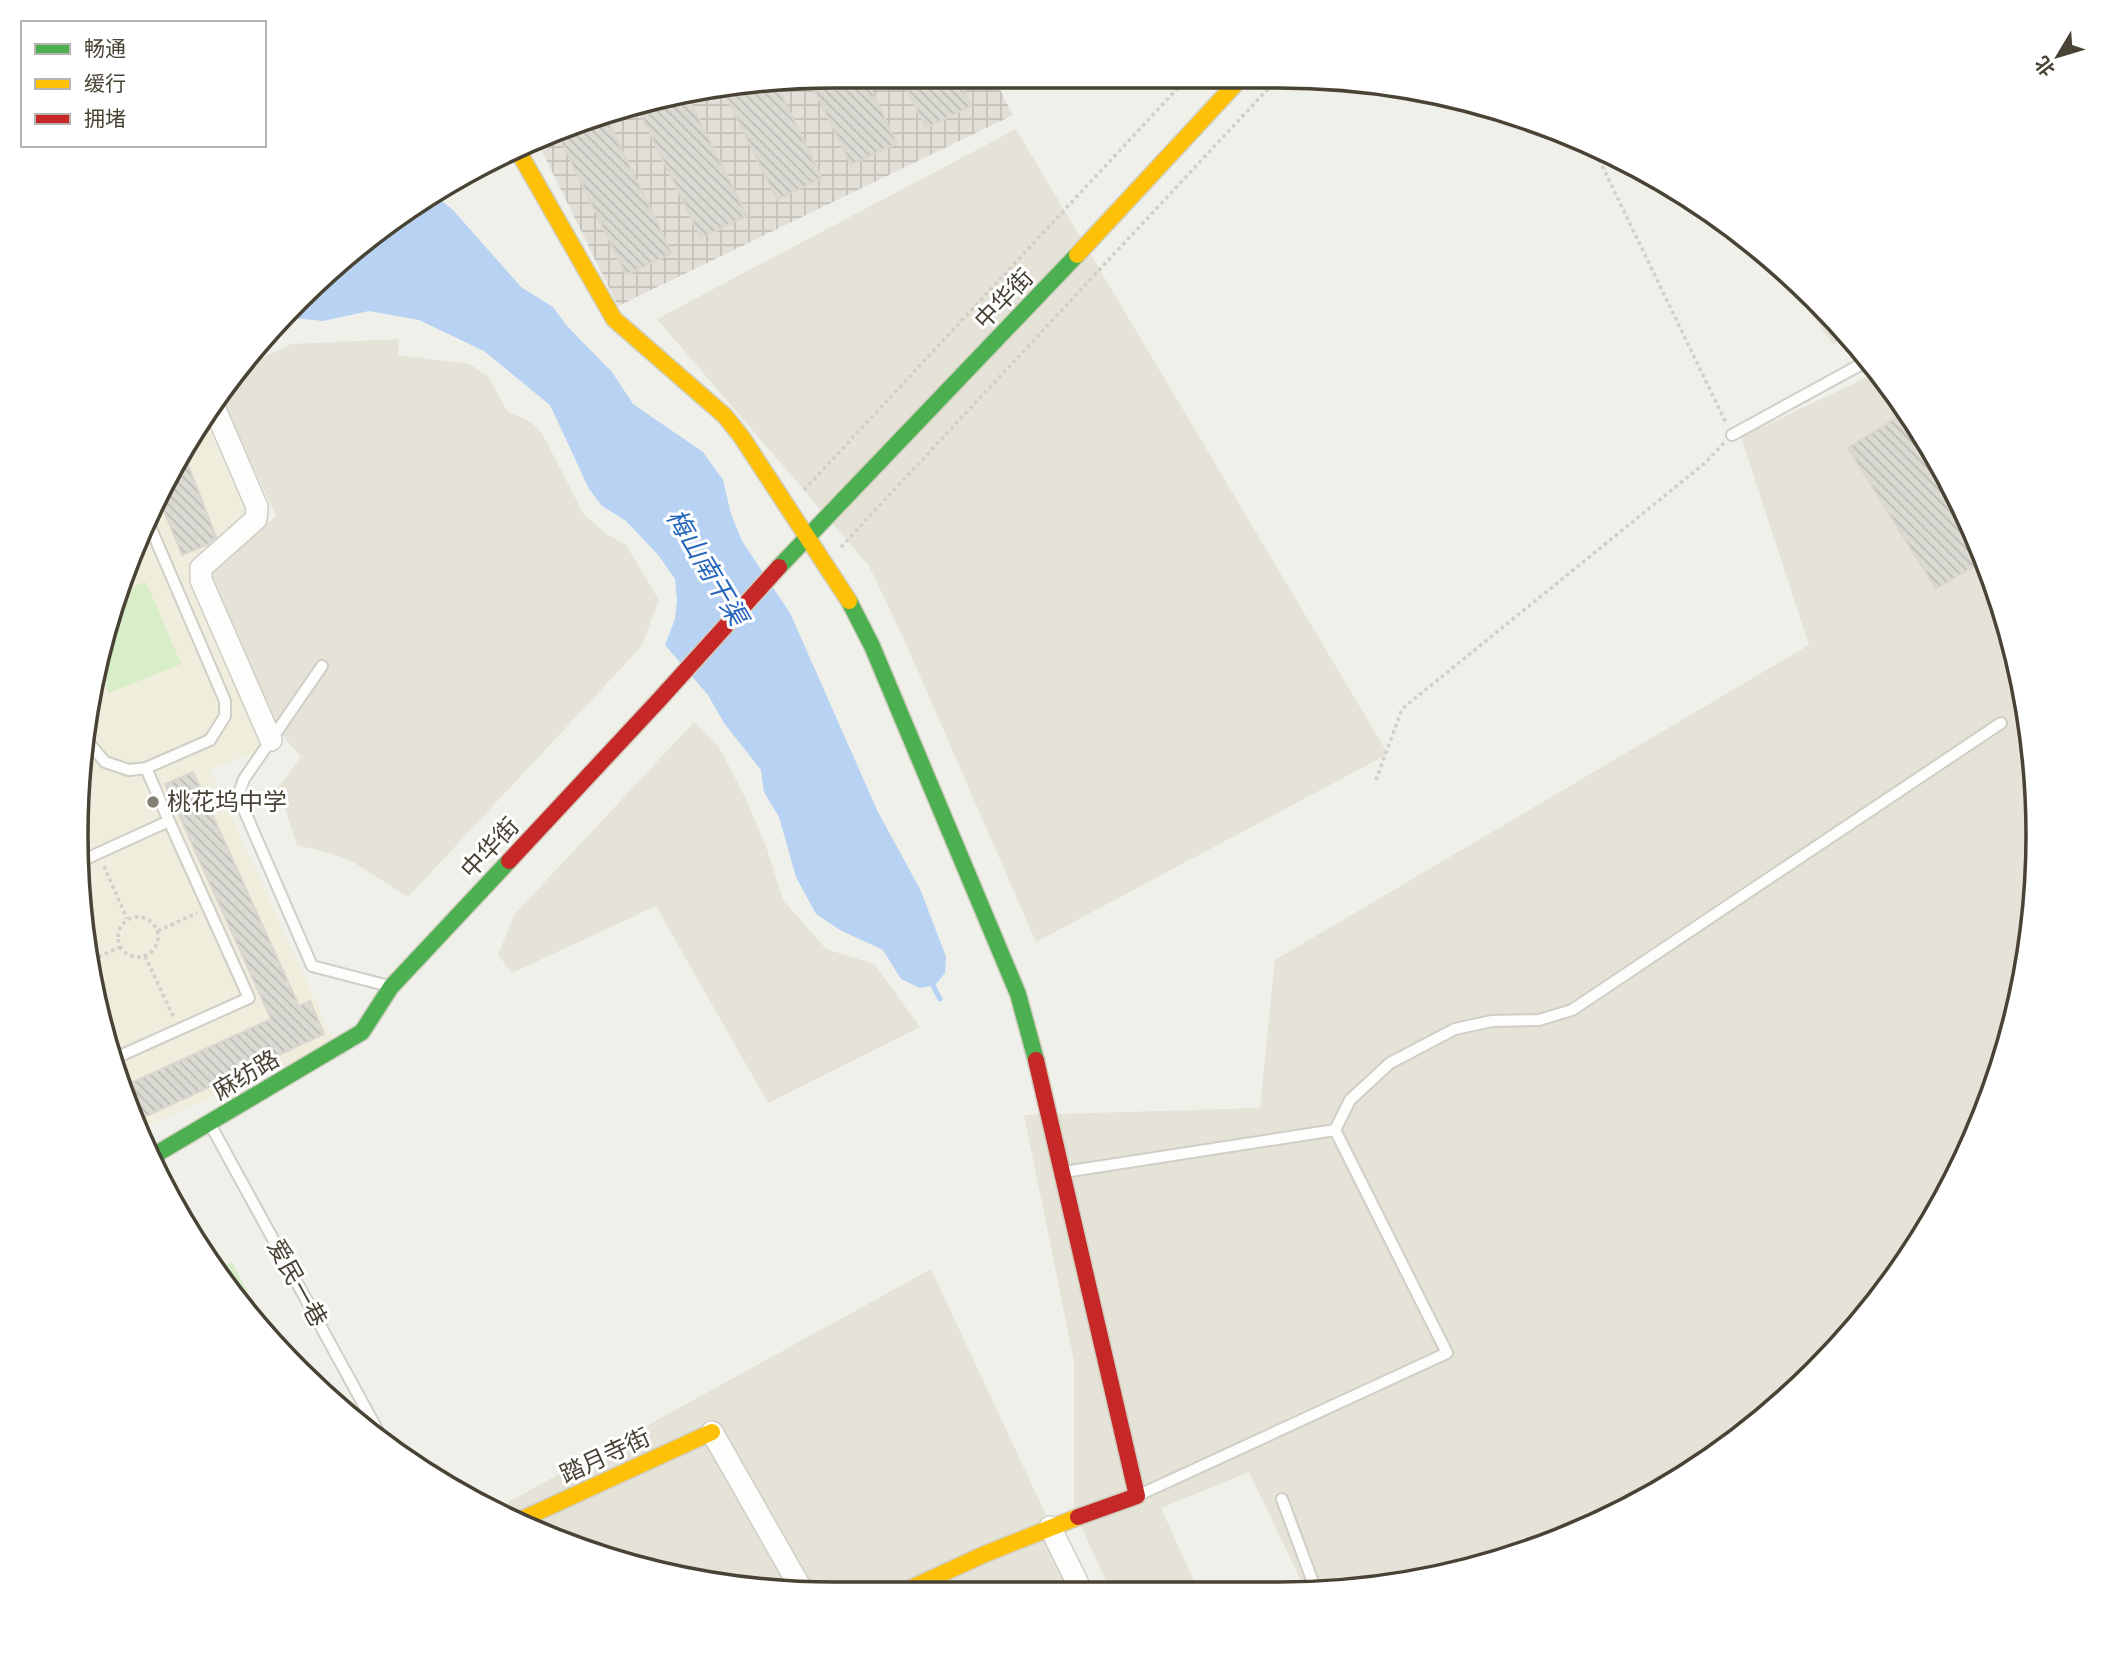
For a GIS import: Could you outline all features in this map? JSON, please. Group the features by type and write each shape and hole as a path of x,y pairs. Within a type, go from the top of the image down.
{"street":[{"name":"中华街","path":"362,1032 391,987 659,700 807,535 1043,292 1232,88"},
{"path":"521,157 614,319 725,416 842,589 872,646 1018,994 1043,1087 1136,1496 1050,1527 921,1582"},
{"path":"217,414 257,507 256,519 201,568 201,580 271,740"},
{"name":"麻纺路","path":"159,1153 362,1032"},
{"path":"712,1432 797,1581"},
{"name":"踏月寺街","path":"528,1516 712,1432"},
{"path":"1050,1527 1077,1582"}],"lane":[{"path":"1732,435 1860,365"},
{"path":"93,748 105,762 129,770 146,768 210,740 225,716 225,701 152,531"},
{"path":"322,666 244,779 238,796 312,966 391,987"},
{"path":"1335,1130 1350,1100 1390,1063 1455,1029 1492,1021 1538,1020 1572,1010 2001,723"},
{"path":"121,1055 249,998 146,768"},
{"path":"88,858 169,821"},
{"name":"爱民一巷","path":"210,1124 373,1423"},
{"path":"1061,1173 1335,1130"},
{"path":"1136,1496 1447,1353 1335,1130"},
{"path":"1282,1499 1313,1581"}],"path":[{"path":"1376,780 1402,709 1705,463 1732,435 1599,160"},
{"path":"99,853 127,919"},
{"path":"158,931 208,908"},
{"path":"145,917 158,931 157,946 145,956 131,956 120,947 118,932 127,919 145,917"},
{"path":"98,957 120,947"},
{"path":"145,956 180,1029"}],"shaded area":[{"path":"999,88 1013,115 618,306 540,148 642,113 737,94 786,89"},
{"path":"1016,129 1388,754 1036,942 903,637 869,566 657,319"},
{"path":"1805,303 1839,340 1833,345"},
{"path":"399,339 398,355 469,364 488,376 507,411 531,422 542,433 584,515 626,545 659,600 641,647 408,897 353,862 297,845 278,787 301,757 273,724 209,575 276,516 224,405 258,361 291,344"},
{"path":"1869,376 1901,420 1949,504 1970,549 2001,642 2020,737 2025,786 2025,884 2020,933 2012,981 1987,1075 1970,1121 1926,1209 1901,1250 1841,1328 1808,1364 1772,1397 1694,1457 1610,1505 1565,1526 1519,1543 1425,1568 1377,1576 1302,1582 1249,1472 1161,1508 1195,1582 1107,1582 1074,1511 1074,1361 1024,1115 1260,1108 1275,960 1809,645 1741,437"},
{"name":"桃花坞中学","path":"209,427 247,516 188,573 262,750 210,769 335,1044 146,1126 127,1075 102,981 89,884 88,835 89,786 102,689 127,595 144,549 165,504"},
{"path":"694,722 719,747 746,799 767,849 783,900 826,949 874,964 920,1027 768,1103 656,906 512,973 498,955 514,915"},
{"path":"931,1269 1077,1582 835,1582 737,1576 689,1568 595,1543 504,1505"}],"green space":[{"path":"146,582 181,664 109,693 104,680 129,588"},
{"path":"232,1262 256,1308 242,1290 225,1266"}],"water":[{"path":"441,200 452,209 521,287 553,307 567,326 612,372 633,404 703,452 723,480 731,514 742,541 790,613 878,812 921,891 946,957 945,973 935,985 920,988 901,979 883,950 840,930 816,914 796,877 779,817 764,792 761,770 724,723 708,695 665,645 675,619 675,579 659,556 626,521 602,506 589,489 550,405 484,351 419,320 369,311 323,321 295,318 342,273 380,242"}],"building":[{"path":"814,88 870,88 897,143 851,165"},
{"path":"906,88 963,88 971,106 926,128"},
{"path":"779,90 822,178 777,200 726,96"},
{"path":"690,102 747,216 701,238 640,114"},
{"path":"609,123 672,253 626,275 560,140"},
{"path":"1899,417 1949,504 1976,565 1936,589 1848,448"},
{"path":"187,462 216,537 207,545 182,555 163,508"},
{"path":"193,772 299,1006 310,1001 324,1034 143,1118 130,1083 271,1019 165,784"}],"waterway":[{"name":"梅山南干渠","path":"930,980 940,999"}],"traffic: fast":[{"path":"779,567 1077,255"},
{"path":"849,601 872,646 1018,994 1036,1060"},
{"path":"159,1153 362,1032 391,987 509,861"}],"traffic: slow":[{"path":"1077,255 1232,88"},
{"path":"521,157 614,319 725,416 741,436 849,601"},
{"path":"528,1516 712,1432"},
{"path":"924,1582 985,1554 1078,1517"}],"traffic: jam":[{"path":"509,861 779,567"},
{"path":"1036,1060 1137,1496 1078,1517"}],"place":[{"name":"桃花坞中学","path":"153,802"}]}
